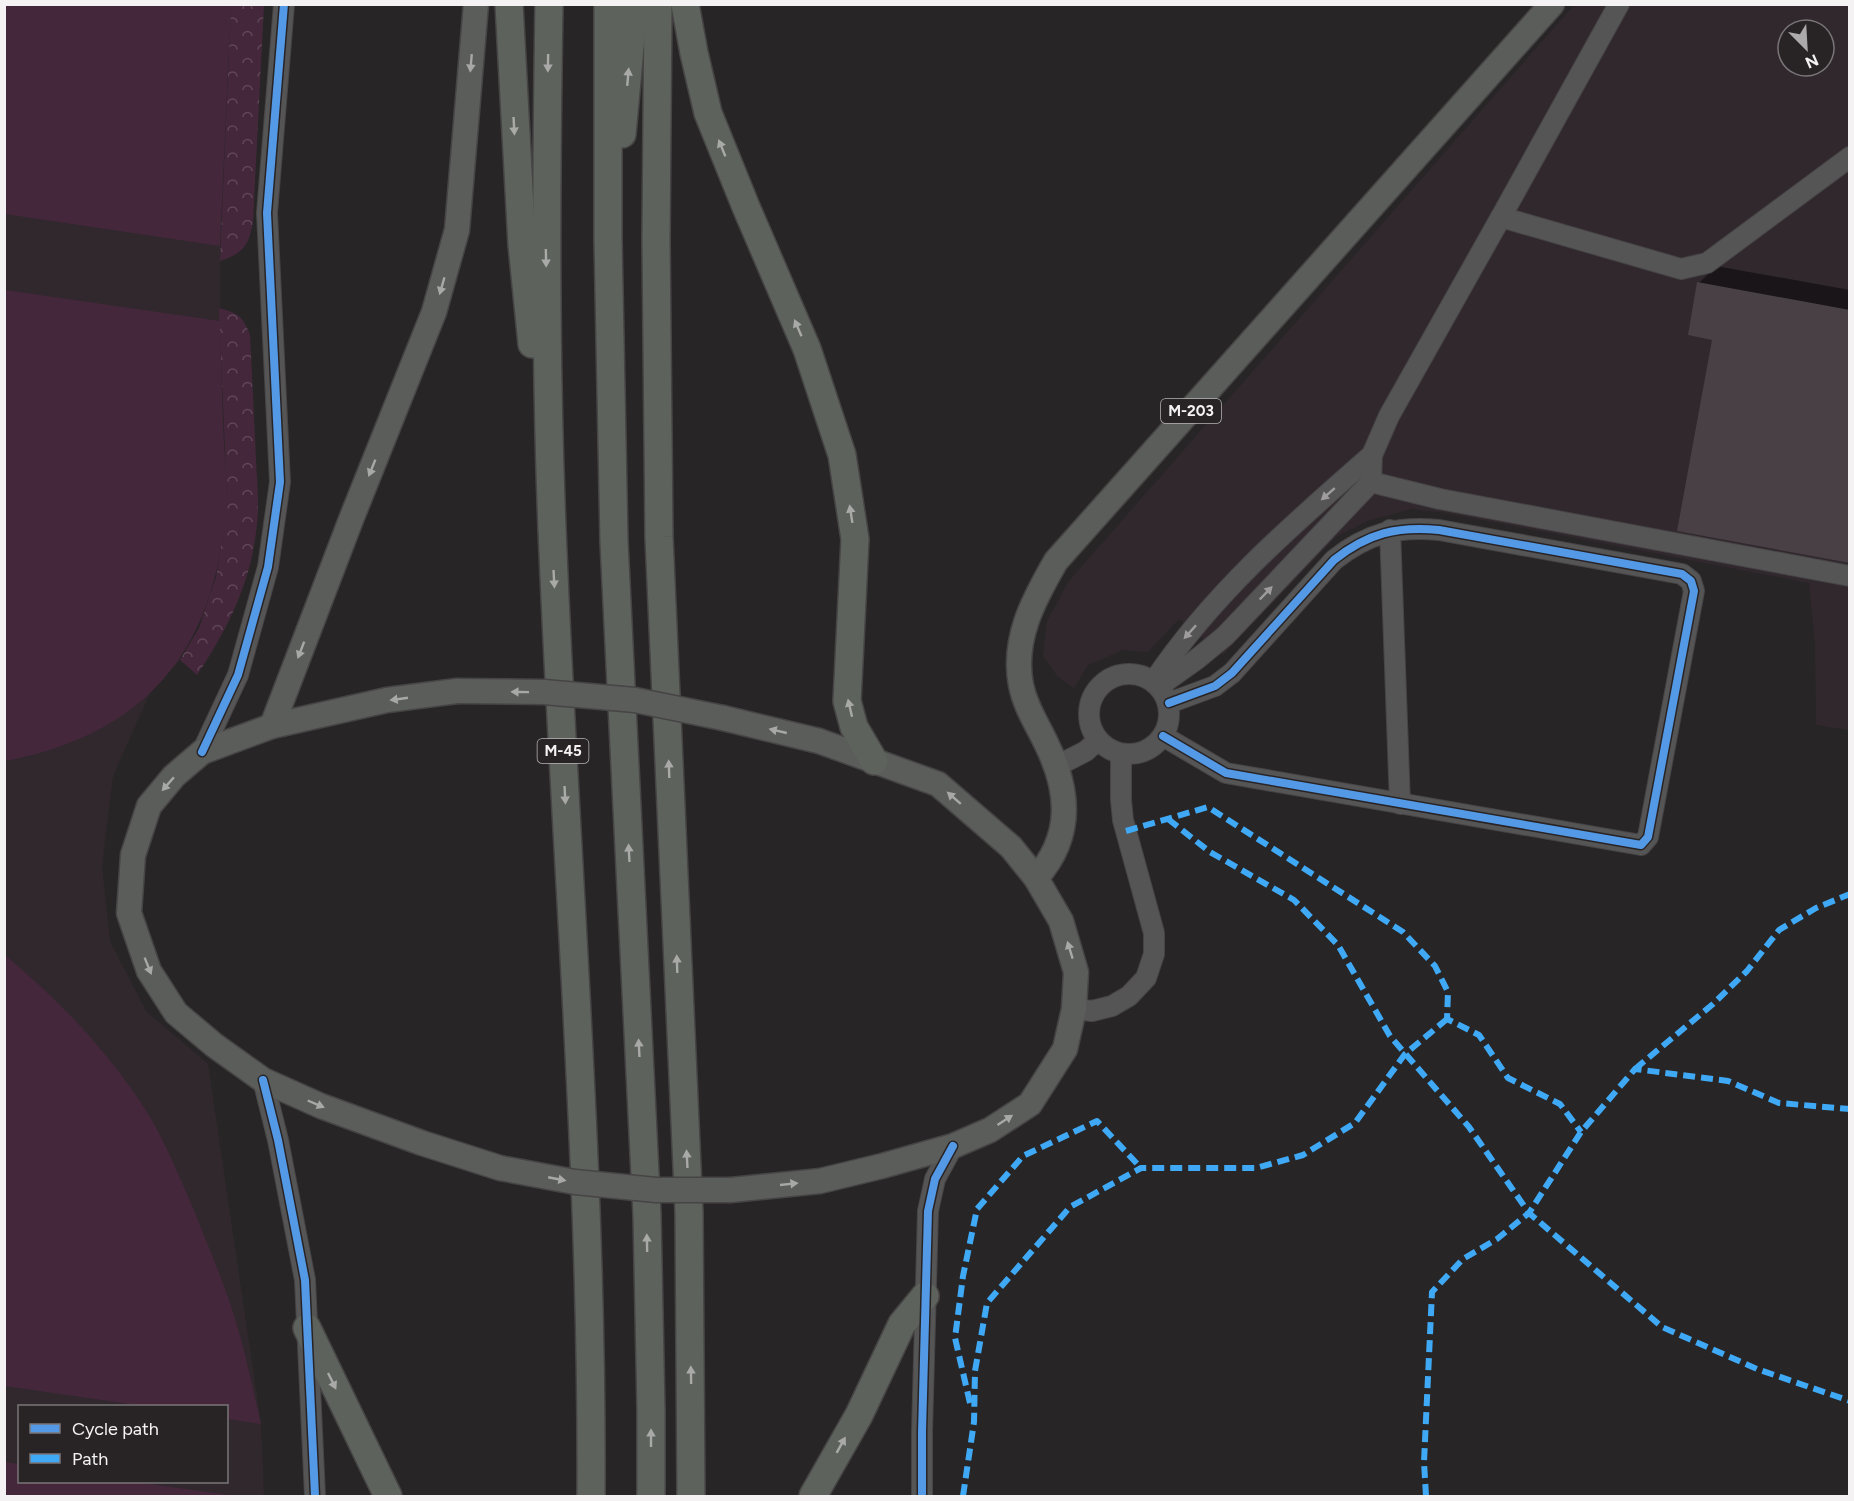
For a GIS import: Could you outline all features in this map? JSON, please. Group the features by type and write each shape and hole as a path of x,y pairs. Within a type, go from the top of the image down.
{"highway":[{"path":"509,4 522,245 553,550"},
{"name":"M-45","path":"549,4 546,241 553,550 587,1213 592,1414 591,1497"},
{"path":"608,4 608,239 614,542 647,1215 651,1497"},
{"path":"608,239 623,120 634,4"},
{"path":"658,4 656,239 659,537 689,1212 691,1497"},
{"path":"685,4 708,113 807,349 842,455 855,539 847,700 854,727 874,761"},
{"path":"813,1497 859,1415 902,1324 925,1296"},
{"path":"307,1328 388,1497"}],"main road":[{"path":"272,726 434,312 458,230 476,4"},
{"name":"M-203","path":"1036,878 1049,864 1060,842 1064,825 1064,803 1057,766 1028,709 1021,684 1019,659 1022,632 1034,598 1056,561 1552,4"},
{"path":"457,691 544,692 635,700 723,718 819,741 938,784 1011,847 1036,878 1061,921 1076,972 1074,1009 1065,1049 1030,1104 990,1130 953,1146 820,1181 731,1190 644,1189 574,1182 500,1168 422,1143 332,1110 263,1080 214,1045 176,1013 149,971 129,913 133,855 149,806 174,776 202,752 272,726 387,700 457,691"}],"street":[{"path":"202,752 238,675 268,567 280,482 267,213 284,4"},
{"path":"1156,683 1197,659 1225,636 1371,482 1372,455 1389,416 1619,4"},
{"path":"1501,217 1681,269 1707,263 1850,157"},
{"path":"1156,683 1174,650 1267,549 1372,455"},
{"path":"1371,482 1440,499 1850,576"},
{"path":"1163,736 1226,773 1641,845 1648,837 1694,591 1691,581 1682,574 1439,530 1414,528 1390,530 1348,549 1334,560 1232,673 1215,686 1169,703"},
{"path":"1390,530 1400,804"},
{"path":"1129,673 1142,675 1156,683 1169,703 1168,726 1163,736 1145,751 1121,754 1108,749 1098,740 1092,729 1089,717 1090,703 1100,686 1116,675 1129,673"},
{"path":"1057,766 1079,756 1098,740"},
{"path":"1074,1009 1092,1011 1112,1006 1129,996 1146,978 1154,954 1154,933 1123,820 1120,800 1121,754"},
{"path":"263,1080 278,1140 305,1280 315,1497"},
{"path":"922,1497 928,1211 935,1179 953,1146"}],"shaded area":[{"path":"5,5 231,5 220,246 224,448 180,660 150,693 113,776 102,866 110,941 146,1011 208,1064 261,1424 264,1496 5,1496"},
{"path":"1574,5 1849,5 1849,730 1816,725 1815,645 1809,583 1446,513 1411,509 1367,521 1336,537 1223,655 1179,619 1148,652 1123,650 1088,665 1074,688 1057,676 1043,656 1047,621 1068,582"}],"green space":[{"path":"5,5 231,5 220,246 5,214"},
{"path":"231,5 264,5 253,221 250,236 244,247 235,255 220,261"},
{"path":"5,290 220,321 227,499 226,519 210,596 194,633 174,666 149,694 119,717 85,736 47,751 5,761"},
{"path":"219,308 239,316 250,335 258,514 253,552 242,589 227,625 197,675 180,660 199,628 216,577 227,500"},
{"path":"5,955 46,991 84,1030 119,1072 156,1127 191,1203 227,1296 244,1351 261,1424 228,1419 228,1405 136,1405 5,1386"},
{"path":"4,1462 18,1464 18,1483 142,1483 236,1496 5,1496"}],"building":[{"path":"1697,282 1850,310 1850,563 1677,531 1712,340 1688,335"}],"marked path":[{"path":"1126,831 1208,807 1403,932 1435,966 1448,992 1447,1019 1479,1035 1508,1078 1560,1104 1581,1132"},
{"path":"1168,819 1210,852 1294,900 1338,945 1390,1036 1469,1127 1529,1213 1662,1327 1757,1369 1850,1401"},
{"path":"1635,1069 1713,1004 1747,971 1779,930 1816,908 1850,894"},
{"path":"963,1496 974,1422 975,1371 987,1303 1070,1207 1141,1168 1256,1168 1303,1155 1355,1123 1405,1054 1447,1019"},
{"path":"1426,1496 1424,1462 1432,1292 1463,1259 1497,1239 1529,1213 1581,1132 1635,1069 1728,1081 1779,1103 1850,1109"},
{"path":"970,1403 955,1338 963,1276 977,1209 1023,1156 1097,1121 1141,1168"}],"cycle path":[{"path":"202,752 238,675 268,567 280,482 267,213 284,4"},
{"path":"1163,736 1226,773 1641,845 1648,837 1694,591 1691,581 1682,574 1439,530 1410,529 1384,533 1359,543 1334,560 1232,673 1215,686 1169,703"},
{"path":"263,1080 278,1140 305,1280 315,1496"},
{"path":"922,1496 928,1211 935,1179 953,1146"}]}
